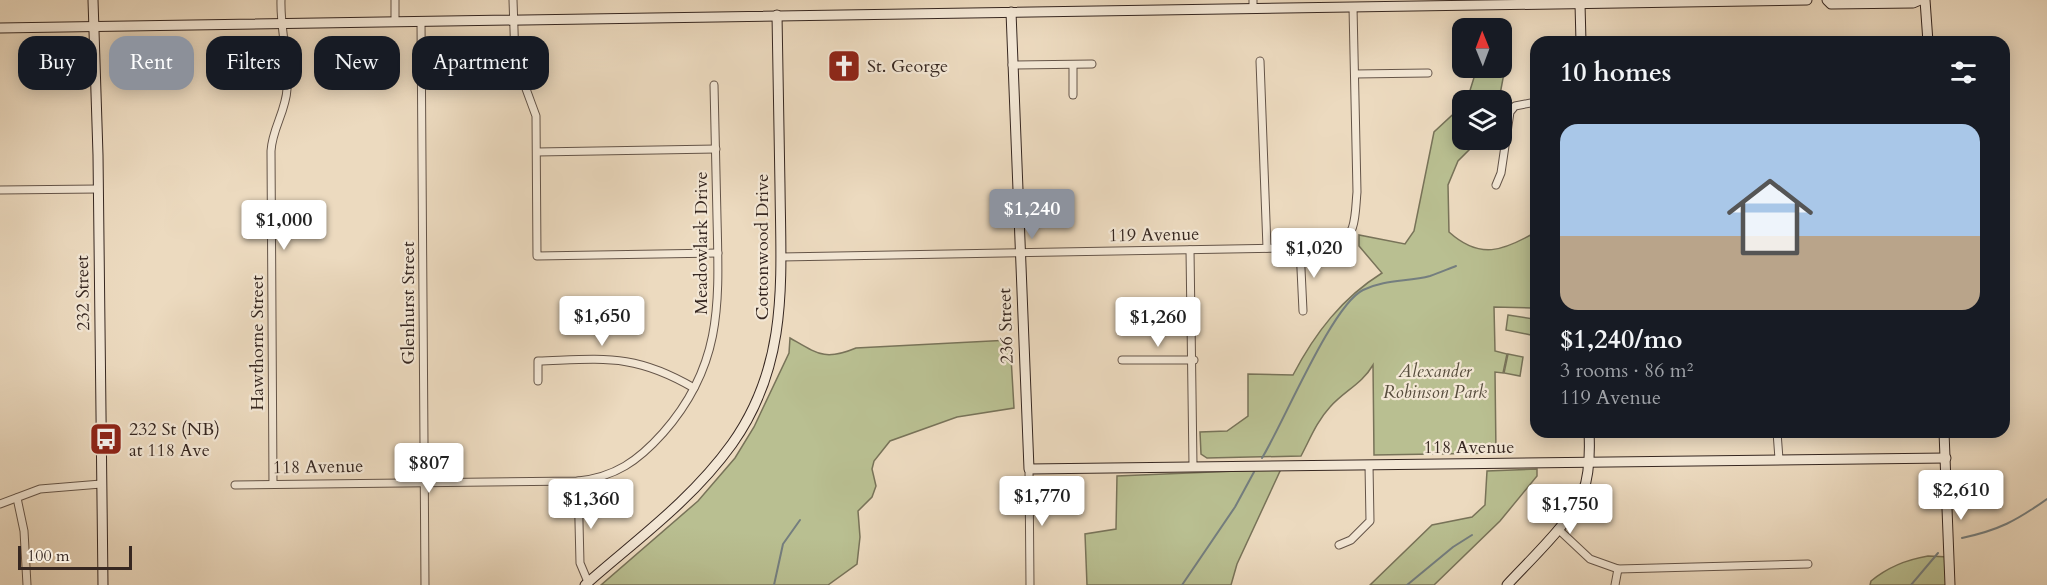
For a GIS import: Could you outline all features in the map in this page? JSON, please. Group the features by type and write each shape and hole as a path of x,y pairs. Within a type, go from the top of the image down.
{"main road":[{"name":"232 Street","path":"93,0 103,585"},
{"path":"0,28 513,18 1011,12 1253,5 1353,8 1580,2 1807,0"},
{"path":"1827,0 1832,4 1913,3 1920,0"},
{"path":"1925,0 1928,36"},
{"path":"1580,2 1581,36"},
{"name":"236 Street","path":"1011,12 1029,469"},
{"name":"Cottonwood Drive","path":"586,584 688,496 722,457 746,421 769,367 777,338 781,310 777,15"},
{"path":"1507,585 1558,529 1582,494 1589,462 1589,438"},
{"path":"1944,438 1950,585"},
{"name":"118 Avenue","path":"1029,469 1193,465 1946,458"}],"street":[{"name":"Hawthorne Street","path":"273,484 271,151 276,127 285,104 287,86 282,0"},
{"path":"395,0 396,21"},
{"path":"513,0 515,59 535,108 537,256 718,253"},
{"path":"1353,8 1355,74 1428,73"},
{"name":"Glenhurst Street","path":"421,21 424,585"},
{"path":"1260,61 1267,248"},
{"path":"1073,64 1073,95"},
{"path":"1012,65 1092,64"},
{"name":"119 Avenue","path":"781,257 1337,247 1347,241 1355,221 1357,192 1355,74"},
{"name":"Meadowlark Drive","path":"616,473 651,447 676,417 694,388 715,332 718,308 718,253 714,85"},
{"path":"1496,185 1501,173 1510,112 1515,106 1530,103"},
{"path":"537,152 716,148"},
{"path":"0,190 98,189"},
{"path":"1300,248 1303,311"},
{"path":"1190,250 1194,360 1193,465"},
{"path":"538,381 538,361 610,359 648,365 694,388"},
{"path":"1122,360 1194,360"},
{"path":"1778,438 1779,459"},
{"path":"1339,546 1351,540 1370,521 1369,465"},
{"name":"236 Street","path":"1029,469 1030,585"},
{"name":"118 Avenue","path":"235,485 578,481 616,473"},
{"path":"578,481 580,562 586,584"},
{"path":"0,504 48,487 101,484"},
{"path":"17,498 24,531 27,585"},
{"path":"1558,529 1590,559 1618,569 1808,564"},
{"path":"1615,585 1618,569"}],"green space":[{"path":"1474,78 1503,78 1501,90 1470,90"},
{"name":"Alexander Robinson Park","path":"1452,115 1452,150 1469,150 1458,161 1448,185 1449,232 1471,246 1492,250 1513,244 1530,235 1530,308 1494,307 1495,351 1507,354 1503,373 1495,372 1496,453 1374,455 1373,365 1364,377 1325,412 1301,456 1207,458 1201,454 1200,432 1227,431 1248,416 1248,374 1293,375 1320,331 1342,305 1382,273 1359,246 1359,235 1405,244 1414,231 1434,132"},
{"path":"1508,315 1530,318 1530,335 1506,330"},
{"path":"790,338 815,352 829,355 856,348 1010,340 1014,408 957,417 890,441 874,461 872,469 876,486 872,497 858,511 860,537 857,564 828,585 601,585 698,501 735,458 754,427 789,353"},
{"path":"1508,354 1523,357 1520,376 1504,373"},
{"path":"1281,469 1237,564 1231,585 1087,585 1085,534 1116,529 1117,476"},
{"path":"1537,469 1537,476 1500,521 1434,585 1370,585 1432,525 1472,517 1485,505 1487,471"},
{"path":"1928,556 1949,557 1950,585 1870,585 1871,581 1890,568"}],"waterway":[{"path":"1262,458 1323,341 1351,300 1371,286 1430,276 1456,266"},
{"path":"1182,585 1235,507 1254,472"},
{"path":"1962,538 2007,524 2047,499"},
{"path":"774,585 783,544 800,520"},
{"path":"1407,585 1453,547 1472,535"},
{"path":"1911,585 1938,553"}],"place":[{"name":"St. George","path":"844,66"},
{"name":"232 St (NB) at 118 Ave","path":"106,439"}]}
